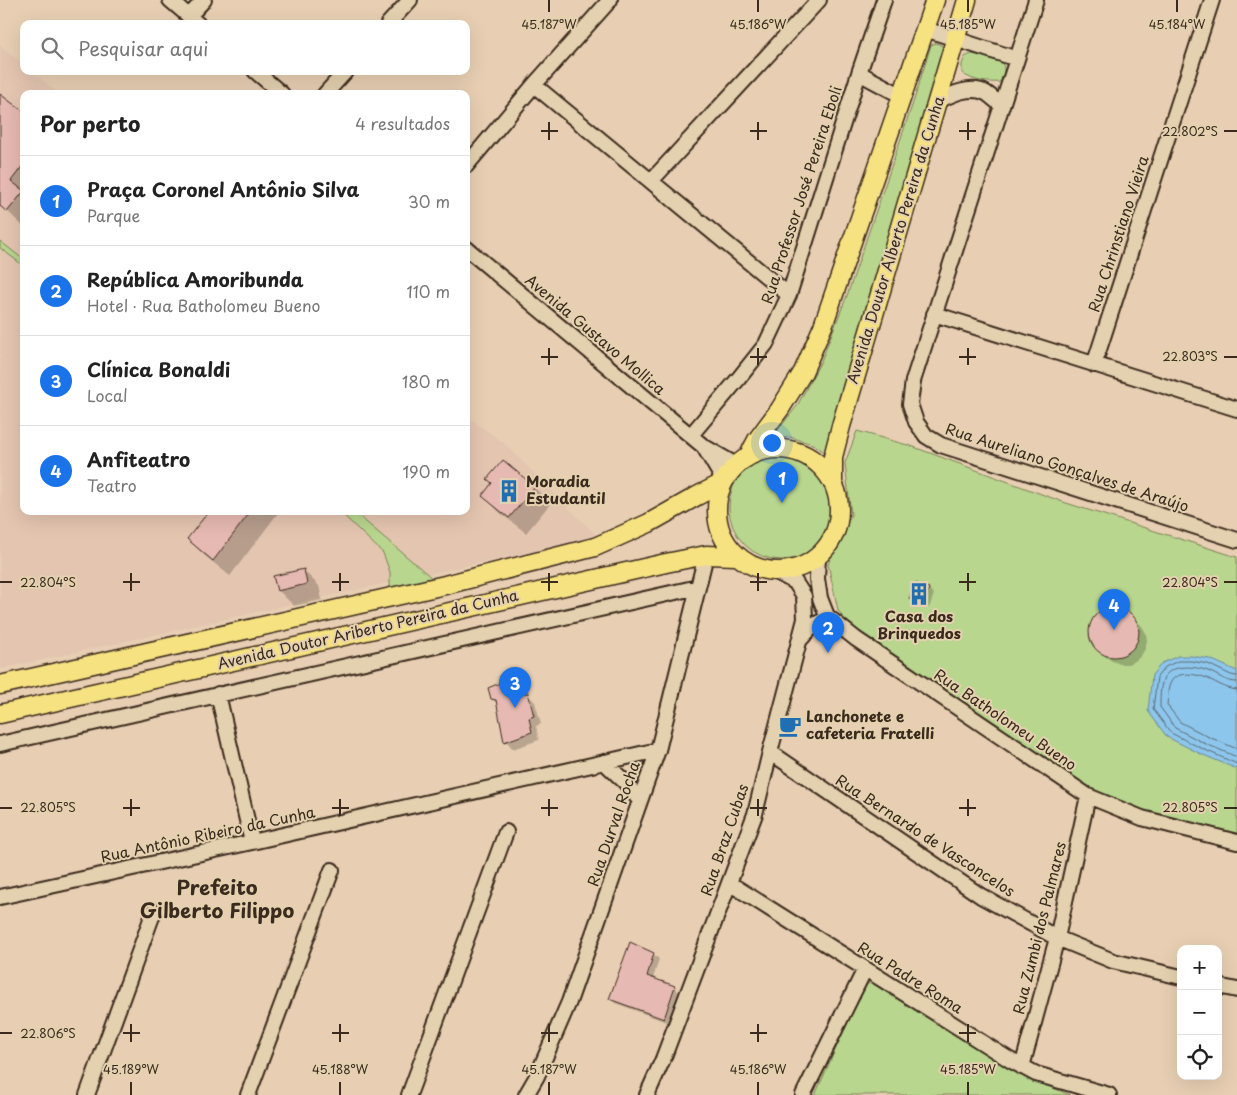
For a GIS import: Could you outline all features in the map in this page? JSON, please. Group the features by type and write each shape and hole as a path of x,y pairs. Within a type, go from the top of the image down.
{"main road":[{"path":"742,460 778,449 800,453 819,464 833,482 839,500 839,520 832,539 818,557 797,569 776,572 755,568 736,556 724,541 718,527 716,508 723,482 780,409 803,372 824,326 935,0"},
{"name":"Avenida Doutor Alberto Pereira da Cunha","path":"833,482 833,457 841,426 968,0"},
{"name":"Avenida Doutor Ariberto Pereira da Cunha","path":"0,685 436,587 595,547 649,523 723,482"},
{"name":"Avenida Doutor Ariberto Pereira da Cunha","path":"0,714 666,563 706,555 736,556"}],"street":[{"path":"170,0 194,20 204,0"},
{"path":"392,20 410,0"},
{"path":"470,161 534,85 610,0"},
{"path":"651,181 820,0"},
{"name":"Rua Professor José Pereira Eboli","path":"691,435 766,344 789,295 884,0"},
{"name":"Rua Aureliano Gonçalves de Araújo","path":"1036,0 913,381 910,404 916,422 926,436 941,445 1237,540"},
{"name":"Rua Chrinstiano Vieira","path":"1094,364 1212,0"},
{"path":"925,28 1017,59"},
{"path":"859,73 902,96"},
{"path":"260,75 277,90"},
{"path":"329,90 342,75"},
{"path":"534,85 789,295"},
{"path":"938,101 955,93 970,90 985,92 1002,106"},
{"name":"Avenida Gustavo Mollica","path":"470,251 704,446 742,460"},
{"path":"934,314 1237,410"},
{"name":"Avenida Gustavo Mollica","path":"704,446 723,482"},
{"name":"Rua Durval Rocha","path":"526,1095 537,1076 570,1002 658,750 706,555"},
{"name":"Rua Batholomeu Bueno","path":"818,557 817,580 820,598 827,616 856,639 1088,796 1142,818 1237,842"},
{"name":"Rua Braz Cubas","path":"647,1095 663,1059 755,814 805,619 804,596 795,582 776,572"},
{"name":"Avenida Doutor Ariberto Pereira da Cunha","path":"0,744 698,587"},
{"path":"799,640 819,623 825,621 837,624"},
{"path":"218,694 252,842"},
{"name":"Rua Antônio Ribeiro da Cunha","path":"0,897 658,750"},
{"name":"Rua Bernardo de Vasconcelos","path":"770,752 981,896 1057,938 1113,960 1177,976"},
{"path":"604,762 625,782 640,801"},
{"name":"Rua Zumbi dos Palmares","path":"1022,1067 1057,938 1088,796"},
{"path":"409,1095 506,832"},
{"path":"248,1095 332,870"},
{"name":"Rua Padre Roma","path":"729,883 995,1052 1036,1074 1109,1095"},
{"path":"87,1095 154,911"},
{"path":"803,1095 865,969"},
{"path":"1222,987 1237,990"}],"shaded area":[{"path":"0,46 20,62 20,75 36,75 54,90 20,90 20,515 470,515 470,419 504,443 596,535 536,553 474,564 0,669"}],"green space":[{"path":"936,43 944,49 825,453 815,445 790,437 771,439 797,406 821,361 848,293 931,45"},
{"path":"971,54 1002,62 1004,72 1000,82 980,81 962,73 962,64 965,57"},
{"path":"0,241 20,257 20,263 0,248"},
{"path":"857,431 911,446 1063,502 1237,557 1237,838 1166,819 1094,792 850,629 838,610 828,564 851,515 845,463"},
{"path":"782,454 802,458 820,469 831,487 835,507 831,527 820,545 802,556 782,560 762,556 744,545 733,527 729,507 733,487 744,469 762,458"},
{"path":"343,515 358,515 432,578 390,588 390,572 383,553"},
{"path":"871,983 1019,1074 1070,1095 815,1095 863,988"}],"water":[{"path":"1178,656 1210,659 1237,671 1237,769 1167,737 1148,711 1152,675 1162,663"}],"building":[{"path":"0,94 20,109 20,169 11,181 20,188 20,196 7,212 0,206"},
{"name":"Moradia Estudantil","path":"503,460 535,487 509,518 482,496 492,483 487,479"},
{"path":"206,515 248,515 213,561 187,539"},
{"path":"304,569 307,584 277,591 273,576"},
{"name":"Casa dos Brinquedos","path":"915,583 929,588 924,604 909,599"},
{"path":"1114,607 1128,611 1135,618 1139,632 1135,646 1128,653 1114,657 1100,653 1093,646 1089,632 1093,618 1100,611"},
{"path":"519,670 522,693 528,693 534,716 529,718 532,732 504,742 496,700 491,699 488,688 502,682 500,676"},
{"path":"630,942 654,953 647,976 675,986 664,1019 609,999"}],"place":[{"name":"Moradia Estudantil","path":"509,491"},
{"name":"Praça Coronel Antônio Silva","path":"782,503"},
{"name":"Casa dos Brinquedos","path":"919,594"},
{"name":"Anfiteatro","path":"1114,630"},
{"name":"República Amoribunda","path":"828,653"},
{"name":"Clínica Bonaldi","path":"515,708"},
{"name":"Lanchonete e cafeteria Fratelli","path":"790,726"}],"district":[{"name":"Prefeito Gilberto Filippo","path":"217,900"}]}
